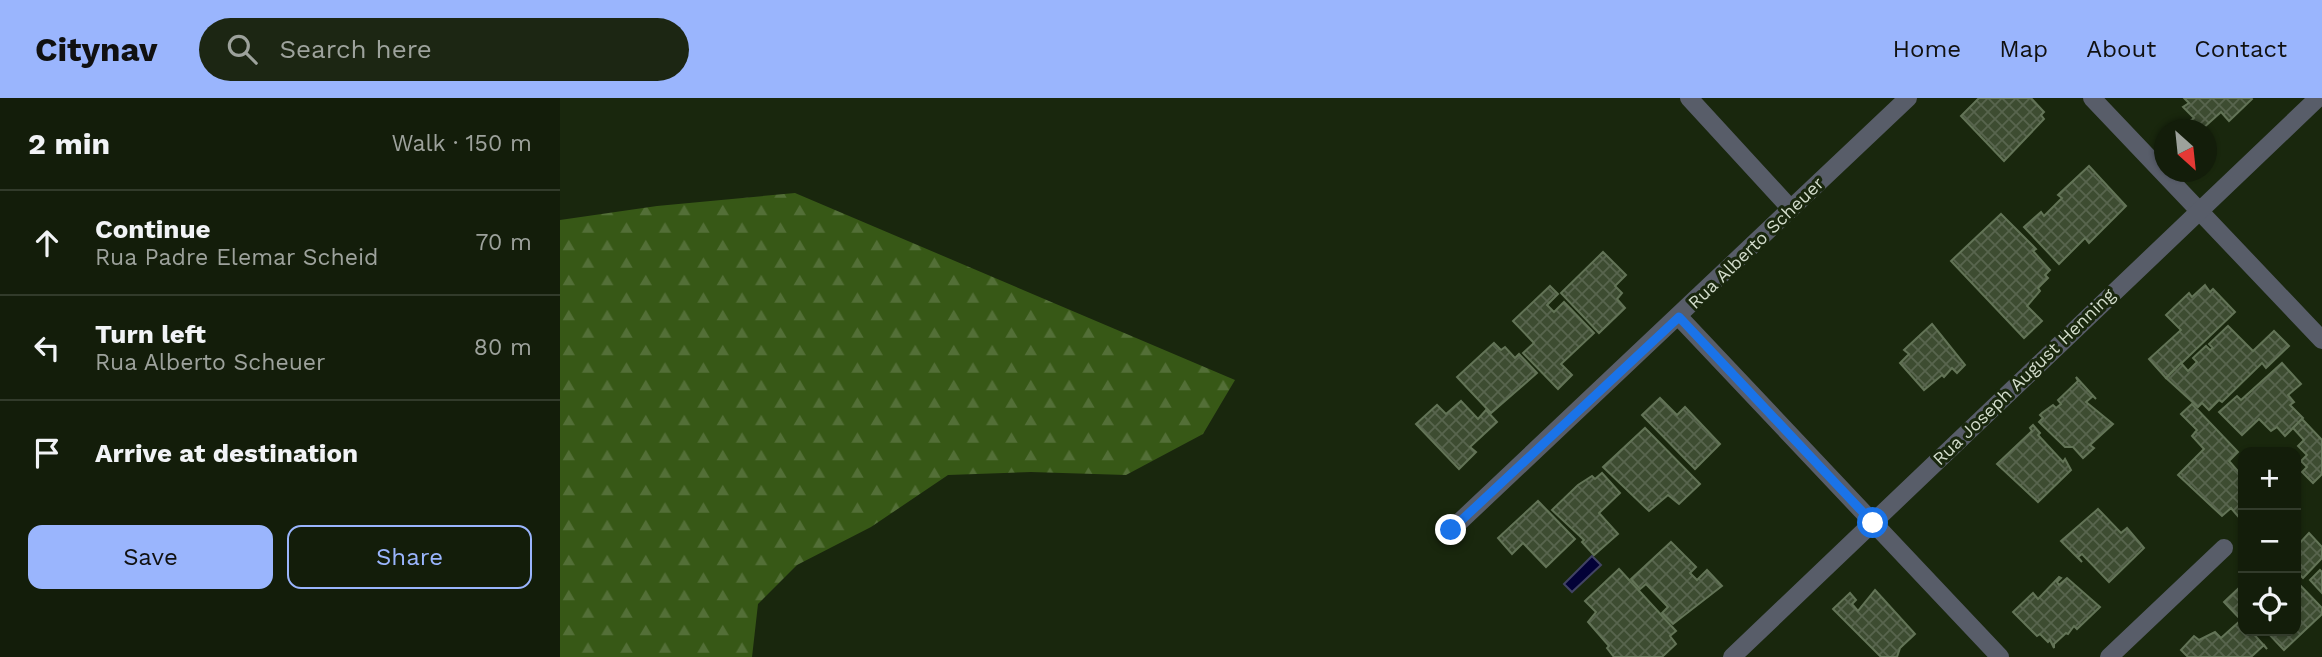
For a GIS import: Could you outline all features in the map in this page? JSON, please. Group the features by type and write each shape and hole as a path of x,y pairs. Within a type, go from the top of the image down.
{"street":[{"path":"1689,98 1791,209"},
{"name":"Rua Alberto Scheuer","path":"1451,530 1908,98"},
{"path":"2092,98 2322,340"},
{"name":"Rua Joseph August Henning","path":"1732,657 2318,98"},
{"path":"1679,317 2000,657"},
{"path":"2109,657 2224,548"}],"green space":[{"path":"795,193 1235,380 1203,434 1126,475 1031,472 948,475 871,527 797,565 758,604 752,657 560,657 560,220 657,206"}],"shaded area":[{"path":"1592,556 1601,565 1572,592 1564,584"}],"building":[{"path":"1979,98 2031,98 2044,112 2041,115 2044,119 2004,161 1961,116"},
{"path":"2184,98 2252,99 2229,121 2221,112 2213,119 2193,119 2183,107 2189,103"},
{"path":"2089,166 2126,206 2089,243 2085,238 2059,264 2024,227 2041,212 2044,216 2062,198 2058,195"},
{"path":"2001,214 2036,249 2033,251 2050,270 2045,275 2048,278 2038,288 2040,291 2027,306 2042,321 2024,338 1951,261"},
{"path":"1603,252 1626,275 1615,286 1622,293 1617,299 1625,308 1599,333 1561,293"},
{"path":"2205,285 2210,292 2213,289 2235,312 2166,378 2149,359 2181,330 2166,315 2189,293 2192,297"},
{"path":"1550,286 1558,294 1547,305 1554,312 1564,302 1594,333 1561,364 1572,375 1558,389 1523,353 1534,343 1513,321"},
{"path":"1932,324 1965,365 1957,373 1952,368 1944,377 1942,375 1924,390 1900,363 1909,354 1904,350"},
{"path":"2228,326 2253,351 2274,331 2289,346 2266,368 2262,363 2222,402 2219,400 2209,410 2202,403 2198,407 2166,378 2181,363 2188,371 2197,362 2193,358 2206,346 2210,350 2213,348 2209,344"},
{"path":"1494,343 1501,350 1505,347 1515,358 1519,354 1537,373 1491,413 1457,377"},
{"path":"2282,363 2301,384 2288,395 2294,402 2290,405 2303,418 2285,436 2277,427 2271,431 2259,419 2242,435 2219,412 2237,396 2241,400"},
{"path":"2076,377 2096,399 2093,396 2086,402 2113,424 2090,445 2094,448 2083,458 2073,447 2065,447 2039,422 2043,418 2040,415 2042,413 2053,405 2056,408 2061,404 2058,400 2078,381"},
{"path":"1660,398 1677,415 1685,407 1720,444 1695,469 1642,415"},
{"path":"1461,401 1478,419 1486,410 1497,422 1470,447 1476,452 1459,469 1416,424 1437,405 1446,414"},
{"path":"2192,404 2238,452 2229,461 2238,471 2238,516 2231,508 2222,516 2178,475 2204,449 2192,436 2197,430 2181,414"},
{"path":"2302,419 2322,440 2322,474 2313,483 2302,472 2307,467 2301,461 2307,455 2298,446 2304,440 2293,428"},
{"path":"2033,425 2040,433 2038,435 2063,462 2065,459 2071,470 2038,502 1997,464 2032,431 2030,428"},
{"path":"1645,428 1700,484 1679,504 1668,495 1649,511 1603,467"},
{"path":"1602,473 1620,493 1599,513 1618,534 1594,555 1582,542 1584,540 1552,510 1578,485 1592,476 1595,479"},
{"path":"1538,501 1575,539 1546,567 1523,543 1512,554 1498,538"},
{"path":"2098,509 2121,533 2127,528 2144,548 2109,582 2082,554 2078,557 2082,562 2061,541"},
{"path":"2309,533 2322,547 2322,558 2303,578 2301,576 2301,542"},
{"path":"1671,542 1696,567 1690,573 1697,580 1707,570 1722,586 1673,624 1662,613 1668,607 1646,584 1640,589 1631,579"},
{"path":"1619,569 1676,631 1670,636 1676,644 1662,657 1614,657 1607,648 1609,646 1588,622 1596,612 1585,601"},
{"path":"2320,570 2322,572 2322,593 2310,580"},
{"path":"2059,577 2059,585 2067,578 2100,607 2077,629 2074,626 2066,633 2054,644 2054,648 2050,640 2048,642 2040,634 2037,636 2013,612 2033,593 2038,599"},
{"path":"2301,586 2322,608 2322,614 2301,634"},
{"path":"2238,589 2238,617 2224,602"},
{"path":"1875,590 1915,634 1900,648 1897,657 1881,657 1833,609 1850,593 1856,600 1852,604 1858,611"},
{"path":"2238,623 2238,636 2256,636 2264,645 2251,657 2188,657 2181,650 2194,636 2199,640 2215,632 2221,638"},
{"path":"2271,636 2299,636 2284,650"}],"route":[{"path":"1451,530 1679,317 1873,523"}]}
